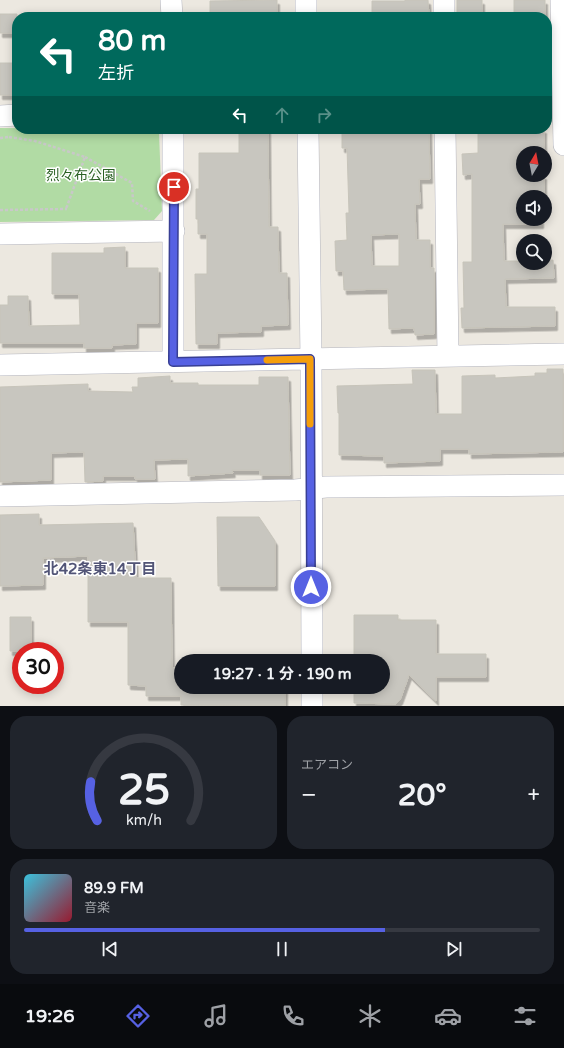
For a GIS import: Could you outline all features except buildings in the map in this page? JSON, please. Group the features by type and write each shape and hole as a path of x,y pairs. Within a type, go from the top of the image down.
{"street":[{"path":"171,0 172,12"},
{"path":"306,0 306,12"},
{"path":"444,0 444,12"},
{"path":"561,0 564,145"},
{"path":"0,116 12,116"},
{"path":"173,134 173,362"},
{"path":"308,134 312,654"},
{"path":"446,134 448,356"},
{"path":"0,234 174,231"},
{"path":"0,365 564,354"},
{"path":"0,496 295,490 311,488 564,485"},
{"path":"312,694 312,706"}],"path":[{"path":"9,137 35,141 85,157 132,183 133,201 156,215"},
{"path":"66,209 85,157"},
{"path":"0,210 66,209"},
{"path":"66,209 69,214"}],"green space":[{"name":"烈々布公園","path":"0,128 12,128 12,134 159,134 162,211 154,220 0,222"}],"slow traffic":[{"path":"267,360 310,359 310,424"}],"district":[{"name":"北42条東14丁目","path":"100,569"}],"route":[{"path":"174,187 173,362 310,359 311,587"}]}
